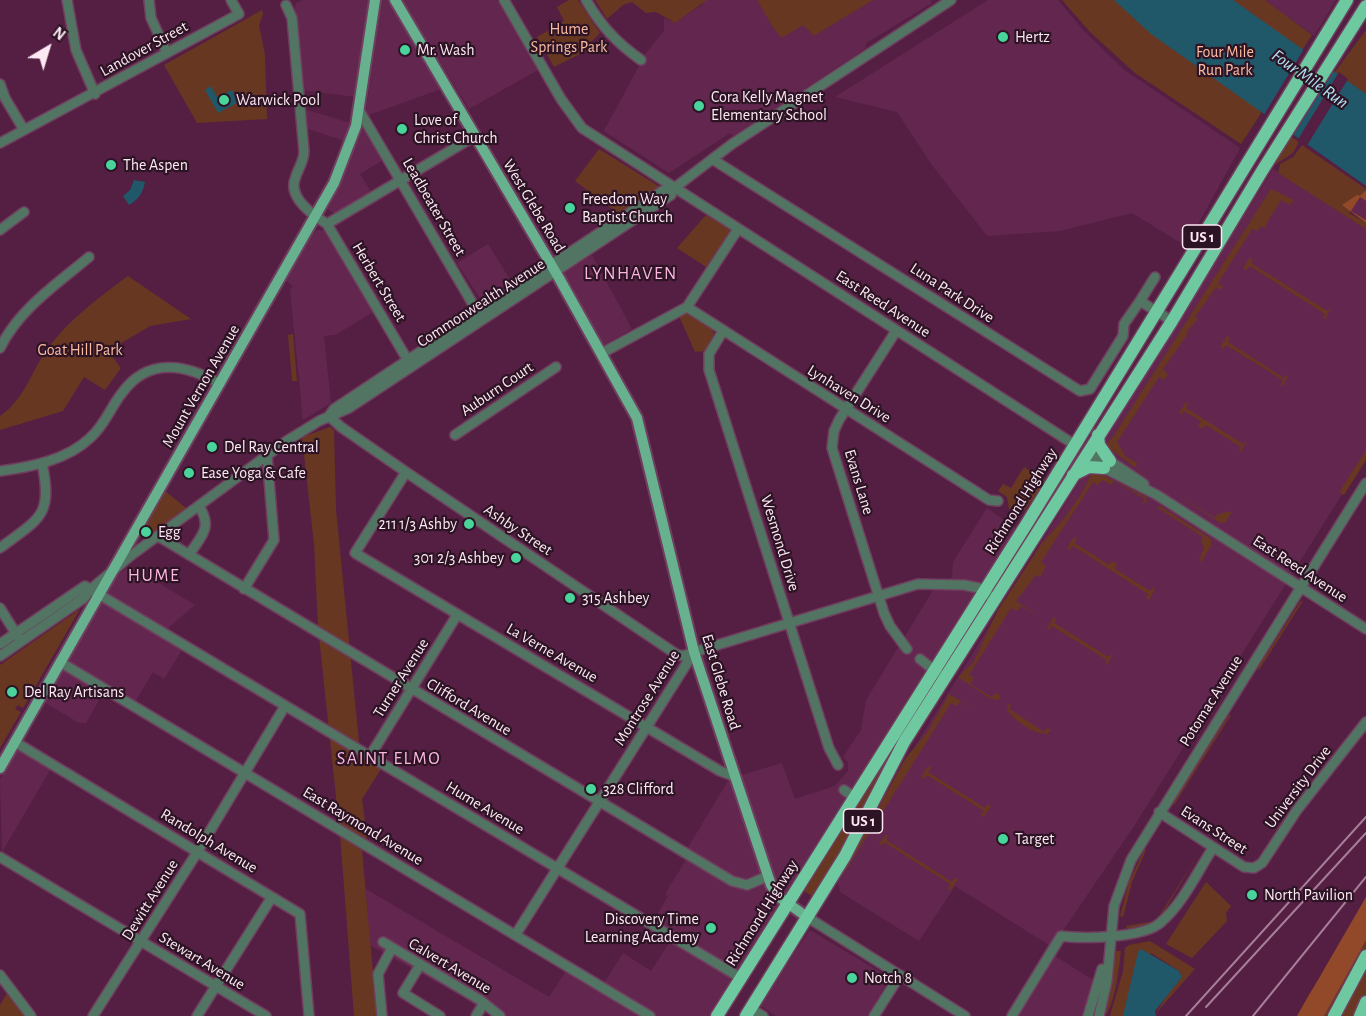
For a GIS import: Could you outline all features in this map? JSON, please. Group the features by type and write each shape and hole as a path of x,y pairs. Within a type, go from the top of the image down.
{"highway":[{"name":"US 1","path":"1085,447 1089,424 1347,0"},
{"name":"Richmond Highway","path":"717,1016 788,904 850,794 939,674 1085,447 1172,321 1285,134 1366,6"},
{"path":"1072,475 1089,467 1107,464 1100,445 1085,447"},
{"name":"Richmond Highway","path":"989,596 1072,475 1085,447"},
{"name":"Richmond Highway","path":"748,1012 850,847 939,674"},
{"path":"1334,1016 1366,956"},
{"path":"1360,1016 1366,1002"}],"main road":[{"name":"Mount Vernon Avenue","path":"0,768 60,662 95,592 115,568 316,217 345,159 359,110 375,0"},
{"name":"West Glebe Road","path":"395,0 554,269"},
{"name":"East Glebe Road","path":"554,269 602,353 640,428 694,652 768,876 776,894 807,917"}],"street":[{"path":"68,0 76,50 96,93"},
{"path":"149,0 151,18 167,53"},
{"name":"Landover Street","path":"0,143 239,14 231,0"},
{"name":"East Reed Avenue","path":"504,0 561,99 582,128 673,189 1085,447 1107,464 1366,629"},
{"path":"586,0 606,31 622,47 641,60"},
{"name":"Commonwealth Avenue","path":"115,568 306,428 349,408 410,363 671,195 673,189 712,159 951,0"},
{"name":"Herbert Street","path":"286,5 292,18 304,151 293,186 300,201 316,217 327,224 410,363"},
{"path":"0,84 24,130"},
{"name":"Leadbeater Street","path":"359,110 480,317"},
{"path":"327,224 475,136"},
{"name":"Luna Park Drive","path":"712,159 1080,392 1090,389 1124,336 1124,324 1155,276"},
{"path":"0,230 24,212"},
{"path":"602,353 687,307 738,229"},
{"path":"0,348 13,326 42,293 89,258"},
{"path":"1140,301 1172,321"},
{"name":"Lynhaven Drive","path":"687,307 989,500 998,501"},
{"name":"Evans Lane","path":"896,330 845,410 834,431 832,448 878,594 890,626 907,649"},
{"name":"Wesmond Drive","path":"723,331 709,354 709,370 829,748 838,765"},
{"path":"0,471 42,463 77,448 91,438 106,420 134,378 150,370 166,366 185,368 220,384"},
{"name":"Auburn Court","path":"455,435 556,367"},
{"name":"Ashby Street","path":"329,416 341,427 406,472 676,654 683,656 694,652"},
{"path":"244,589 274,540 267,455"},
{"path":"0,548 32,525 43,511 48,491 42,463"},
{"name":"La Verne Avenue","path":"406,472 355,553 720,771 736,777"},
{"name":"Potomac Avenue","path":"1088,1016 1108,947 1114,906 1126,870 1159,812 1366,483"},
{"path":"189,555 206,527 206,518 199,506"},
{"name":"Clifford Avenue","path":"158,536 737,884 752,884 768,876"},
{"name":"Montrose Avenue","path":"516,934 694,652 878,594 932,583 963,585 989,596"},
{"path":"0,644 95,592"},
{"name":"Hume Avenue","path":"95,592 741,978"},
{"path":"0,608 22,643"},
{"name":"Turner Avenue","path":"370,756 457,615"},
{"path":"0,656 22,643 48,619"},
{"path":"920,659 939,674"},
{"name":"East Raymond Avenue","path":"60,662 650,1016"},
{"name":"Dewitt Avenue","path":"93,1016 198,851 285,706"},
{"name":"University Drive","path":"1254,868 1262,863 1297,810 1366,722"},
{"name":"Randolph Avenue","path":"15,741 300,914 307,1013"},
{"name":"Evans Street","path":"1159,812 1244,867 1254,868"},
{"path":"1012,1016 1061,936 1110,936 1148,929 1162,922 1176,905 1213,848"},
{"name":"Stewart Avenue","path":"0,857 266,1016"},
{"path":"197,1016 272,897"},
{"name":"East Glebe Road","path":"807,917 965,1016"},
{"name":"Calvert Avenue","path":"382,1016 378,974 387,945 484,1003 500,1016"},
{"name":"Potomac Avenue","path":"1099,1016 1107,975 1108,947"},
{"path":"420,965 403,993 440,1016"},
{"path":"0,975 31,1016"},
{"path":"874,1016 900,975"},
{"path":"476,1016 484,1003"},
{"path":"748,1012 763,1016"}],"shaded area":[{"path":"304,0 370,0 356,97 302,90 294,10 296,3"},
{"path":"381,0 388,0 441,89 369,115 366,111"},
{"path":"402,0 497,0 538,70 469,109"},
{"name":"Cora Kelly Magnet Elementary School","path":"700,0 757,0 779,33 803,25 814,36 873,0 930,0 932,3 866,43 866,48 733,136 730,133 669,173 604,131 646,53 664,31 664,18 675,23 703,4"},
{"path":"988,0 1058,0 1083,30 1123,69 1240,148 1186,246 1132,213 1060,231 987,236 932,165 897,112 835,97"},
{"path":"1265,0 1336,0 1314,36"},
{"path":"304,109 350,123 345,141 305,128"},
{"path":"364,126 385,159 360,174 371,192 335,214 328,209"},
{"path":"1273,169 1366,229 1366,456 1134,826 1052,947 955,886 919,941 840,892 836,874"},
{"path":"1366,190 1366,201 1360,197 1351,211 1366,220 1366,223 1342,205 1357,195 1360,196"},
{"path":"1360,197 1366,201 1366,220 1351,211"},
{"path":"317,230 327,230 375,311 335,335 324,336 331,403 303,420 290,290 293,286 286,281 309,238"},
{"path":"488,244 511,281 481,300 457,263"},
{"path":"592,255 632,329 603,345 563,273"},
{"path":"987,508 1018,530 711,1016 492,1016 465,998 370,945 366,889 549,997 566,971 604,983 623,953 651,971 671,940 654,920 668,896 665,894 686,860 687,849 729,779 782,763 795,799 835,786 848,771 848,762 843,757 861,730 866,700 935,587 952,577 953,562"},
{"path":"131,566 195,605 167,629 188,640 164,679 153,672 135,702 107,686 86,723 79,723 44,702 118,574"},
{"path":"23,739 56,760 2,852 0,779"},
{"path":"1366,897 1366,940 1324,1016 1297,1016"},
{"name":"Notch 8","path":"810,930 890,978 867,1016 776,1016 759,1005"},
{"path":"1055,956 1096,982 1083,1016 1016,1016"}],"green space":[{"name":"Hume Springs Park","path":"569,0 578,0 600,33 578,55 554,67 537,37 564,21 557,7"},
{"path":"595,0 707,0 675,23 656,12 646,13 632,2 623,5 607,19"},
{"path":"757,0 873,0 814,36 803,25 782,38"},
{"name":"Four Mile Run Park","path":"1062,0 1265,0 1312,35 1241,144 1135,73 1090,32"},
{"path":"262,10 259,25 265,55 267,119 197,123 164,65"},
{"path":"1366,30 1366,94 1334,73"},
{"path":"1291,137 1299,142 1293,153 1276,164 1274,163"},
{"path":"1302,145 1366,189 1349,213 1366,223 1366,229 1278,173 1280,164 1293,157"},
{"path":"599,149 660,187 619,214 575,181"},
{"path":"1271,189 1294,200 1290,205 1281,200 1265,226 1268,230 1261,226 1258,231 1252,229 1218,283 1223,287 1221,290 1216,287 1195,317 1198,319 1163,369 1168,375 1164,380 1159,377 1117,442 1125,456 1137,463 1135,467 1105,445 1113,437"},
{"path":"706,215 731,230 706,267 677,248"},
{"path":"1250,258 1253,259 1251,263 1327,311 1331,308 1325,319 1323,318 1325,314 1250,266 1246,270 1243,268"},
{"name":"Goat Hill Park","path":"128,276 191,319 150,326 108,351 121,368 105,390 84,377 63,411 0,430 0,416 17,400 44,353 59,334 97,299"},
{"path":"687,313 712,329 714,334 705,351 695,352 679,316"},
{"path":"293,334 297,381 292,381 288,335"},
{"path":"1227,336 1230,338 1228,342 1284,378 1289,374 1283,386 1281,385 1283,380 1226,345 1223,349 1220,347"},
{"path":"1186,402 1188,404 1186,408 1243,444 1247,441 1241,452 1239,451 1241,447 1206,425 1203,429 1198,426 1201,421 1184,411 1181,415 1179,413"},
{"path":"330,427 334,430 336,510 359,742 362,758 381,769 362,799 367,837 362,850 377,1016 354,1016 340,834 318,627 314,544 302,437"},
{"path":"1366,450 1366,460 1344,495 1342,494 1340,491"},
{"path":"1024,467 1046,481 1024,511 1009,509 1007,497 998,491 1003,484 1011,488"},
{"path":"1093,470 1146,497 1147,502 1142,504 1145,499 1114,481 1111,485 1103,480 1097,485 1093,482 1041,562 1046,566 1040,577 1036,575 1016,601 1040,617 1021,606 1017,611 1011,608 969,675 974,678 970,684 992,697 995,693 1001,696 998,700 991,699 958,677 973,663 998,610 1042,543 1064,519 1084,490"},
{"path":"164,490 186,508 145,539 138,535"},
{"path":"1169,490 1215,518 1218,514 1233,511 1225,523 1219,522"},
{"path":"1160,506 1211,539 1211,546 1201,562 1199,560 1204,548 1201,541 1203,537 1158,508 1154,511"},
{"path":"1074,537 1077,539 1074,543 1109,565 1112,561 1117,564 1115,569 1150,591 1153,587 1155,589 1149,600 1146,598 1148,594 1073,546 1069,550 1067,548"},
{"path":"1303,601 1259,670 1257,669 1300,602"},
{"path":"80,609 23,708 18,705 15,709 21,712 0,748 0,665"},
{"path":"1054,617 1056,619 1054,623 1108,657 1113,654 1107,665 1105,664 1107,660 1052,626 1049,630 1047,628"},
{"path":"949,694 985,715 960,701 957,706 951,703 841,878 905,759 929,730"},
{"path":"1008,704 1011,705 1009,709 1044,732 1047,728 1051,730 1047,734 1042,734 1024,726 1009,713"},
{"path":"912,715 855,830 815,898 804,891 845,826 847,816"},
{"path":"1231,715 1174,805 1173,803"},
{"path":"928,766 931,768 928,772 985,808 988,804 991,806 984,817 981,815 984,811 927,775 924,779 921,777"},
{"path":"886,834 888,835 886,840 952,882 955,878 958,879 951,890 948,889 950,884 884,842 881,846 879,844"},
{"path":"1146,850 1132,882 1123,917 1120,916 1129,882"},
{"path":"1198,855 1161,916 1156,921"},
{"path":"1206,882 1231,906 1226,913 1227,921 1192,958 1166,944"},
{"path":"1366,919 1366,1016 1297,1016 1309,994"},
{"path":"1156,921 1154,923 1127,929 1126,926"},
{"path":"1150,941 1195,969 1155,1014 1182,977 1179,971 1151,953 1123,1016 1110,1016 1123,971 1125,948 1129,945"},
{"path":"1116,951 1121,951 1116,986 1111,1004 1104,1016"},
{"path":"9,990 27,1016 0,1016 0,1005"}],"water":[{"name":"Four Mile Run","path":"1114,0 1233,0 1366,94 1366,186 1151,34"},
{"name":"Warwick Pool","path":"211,86 217,97 232,90 239,102 218,113 205,90"},
{"path":"134,180 145,182 140,196 129,205 123,196 130,190"},
{"path":"1141,949 1179,971 1182,977 1155,1011 1156,1016 1123,1016 1138,952"}],"pier":[{"path":"1304,49 1335,69 1291,139 1262,118"},
{"path":"1339,72 1348,79 1306,147 1297,141"}],"railway":[{"path":"1186,1016 1366,817"},
{"path":"1206,1007 1366,833"},
{"path":"1253,1016 1366,877"}],"place":[{"name":"Hertz","path":"1003,37"},
{"name":"Mr. Wash","path":"405,50"},
{"name":"Warwick Pool","path":"224,100"},
{"name":"Cora Kelly Magnet Elementary School","path":"699,106"},
{"name":"Love of Christ Church","path":"402,129"},
{"name":"The Aspen","path":"111,165"},
{"name":"Freedom Way Baptist Church","path":"570,208"},
{"name":"Del Ray Central","path":"212,447"},
{"name":"Ease Yoga & Cafe","path":"189,473"},
{"name":"211 1/3 Ashby","path":"469,524"},
{"name":"Egg","path":"146,532"},
{"name":"301 2/3 Ashbey","path":"516,558"},
{"name":"315 Ashbey","path":"570,598"},
{"name":"Del Ray Artisans","path":"12,692"},
{"name":"328 Clifford","path":"591,789"},
{"name":"Target","path":"1003,839"},
{"name":"North Pavilion","path":"1252,895"},
{"name":"Discovery Time Learning Academy","path":"711,928"},
{"name":"Notch 8","path":"852,978"}],"district":[{"name":"LYNHAVEN","path":"631,274"},
{"name":"HUME","path":"154,576"},
{"name":"SAINT ELMO","path":"389,759"}]}
